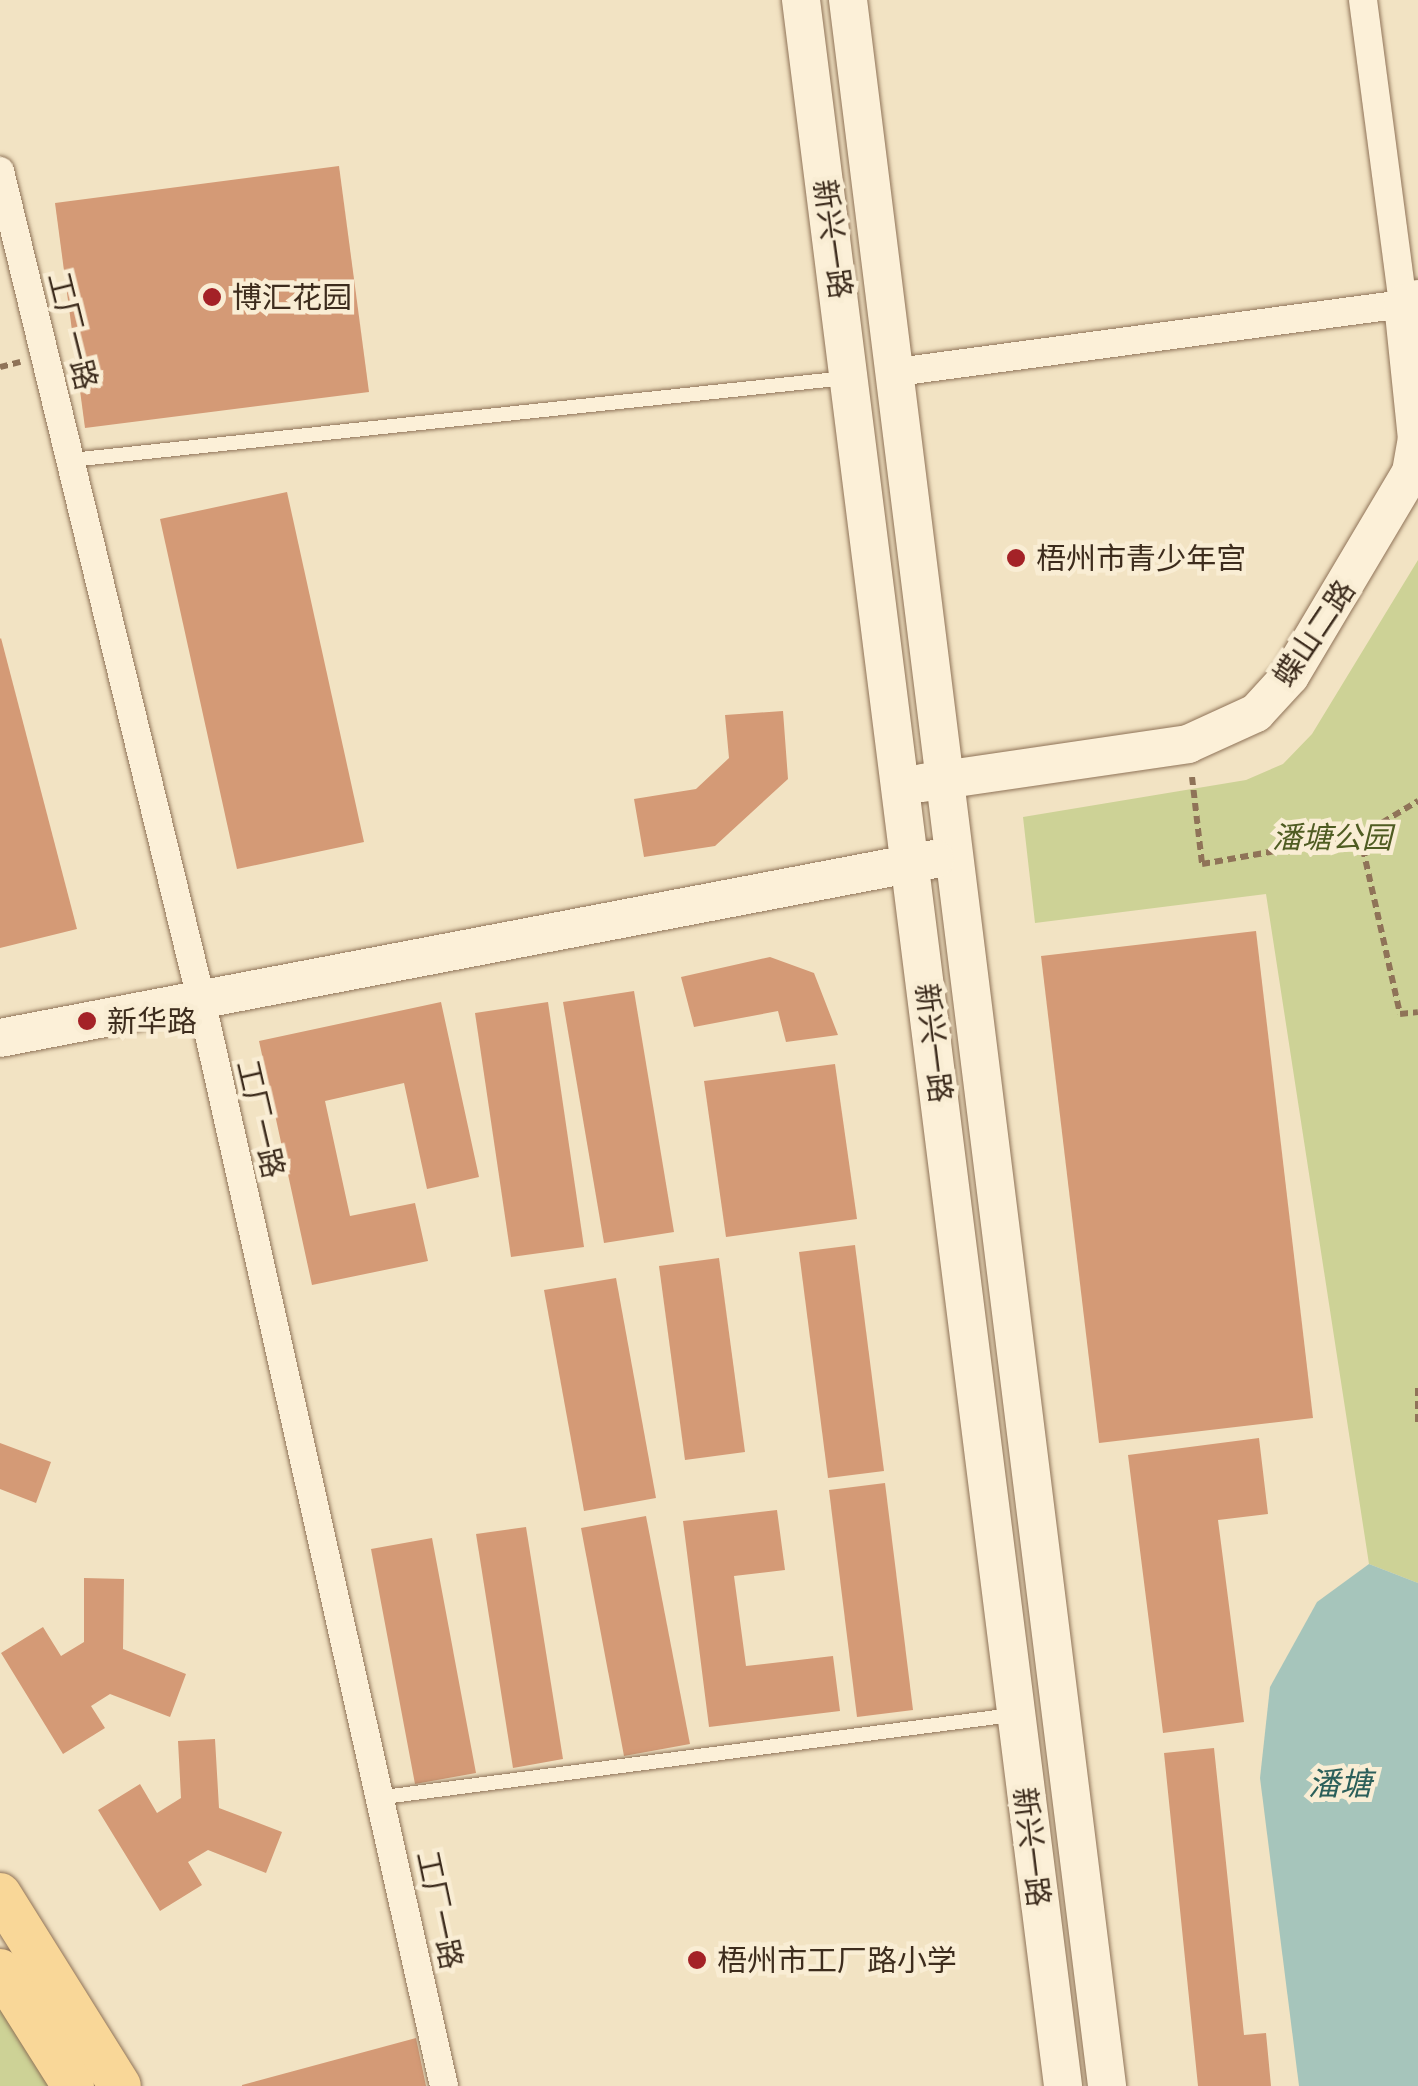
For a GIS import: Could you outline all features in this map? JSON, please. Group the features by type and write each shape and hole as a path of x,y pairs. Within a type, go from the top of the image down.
{"main road":[{"name":"新兴一路","path":"801,0 852,377 1063,2086"},
{"name":"新兴一路","path":"848,0 1107,2086"},
{"name":"蝶山二路","path":"900,786 1188,744 1256,713 1290,676 1411,472 1417,439 1410,302"},
{"path":"0,1038 956,854"},
{"path":"0,1894 120,2086"},
{"path":"0,1970 73,2086"}],"street":[{"path":"897,372 1410,302 1363,0"},
{"name":"工厂一路","path":"0,171 200,999 384,1797 444,2086"}],"lane":[{"path":"71,460 852,377"},
{"path":"384,1797 1016,1715"}],"path":[{"path":"1188,744 1202,864 1360,836 1418,801"},
{"path":"1360,836 1400,1014 1418,1012"},
{"path":"1418,1388 1418,1423"}],"green space":[{"name":"潘塘公园","path":"1418,560 1418,1583 1369,1564 1266,894 1035,923 1023,817 1246,780 1283,764 1312,734"},
{"path":"0,1970 73,2086 0,2086"}],"water":[{"name":"潘塘","path":"1369,1564 1418,1583 1418,2086 1299,2086 1260,1778 1270,1687 1317,1602"}],"building":[{"name":"博汇花园","path":"339,166 369,392 85,428 55,203"},
{"path":"287,492 364,842 237,869 160,519"},
{"path":"0,639 77,929 0,948"},
{"path":"783,711 788,779 715,846 644,857 634,799 696,789 729,758 725,715"},
{"path":"1256,931 1313,1418 1099,1443 1041,956"},
{"path":"770,957 814,973 838,1035 786,1042 778,1011 694,1027 681,977"},
{"path":"634,991 674,1232 604,1243 563,1002"},
{"path":"441,1002 479,1177 427,1189 404,1083 325,1101 350,1216 415,1203 428,1261 312,1285 259,1041"},
{"path":"548,1002 584,1247 511,1257 475,1013"},
{"path":"835,1064 857,1219 726,1237 704,1081"},
{"path":"855,1245 884,1471 828,1478 799,1252"},
{"path":"719,1258 745,1452 685,1460 659,1266"},
{"path":"616,1278 656,1498 584,1511 544,1290"},
{"path":"1259,1438 1268,1514 1218,1520 1244,1722 1163,1733 1128,1455"},
{"path":"0,1443 51,1462 36,1503 0,1489"},
{"path":"885,1483 913,1710 857,1717 829,1490"},
{"path":"777,1510 785,1570 734,1576 746,1666 833,1656 840,1711 709,1727 683,1521"},
{"path":"646,1516 690,1744 624,1756 581,1528"},
{"path":"526,1527 563,1759 513,1768 476,1534"},
{"path":"432,1538 476,1773 415,1784 371,1549"},
{"path":"84,1578 124,1579 123,1649 186,1674 170,1717 110,1694 91,1706 105,1728 63,1754 1,1653 43,1627 61,1656 84,1642"},
{"path":"215,1739 219,1808 282,1832 266,1873 208,1850 188,1862 202,1885 160,1911 98,1810 140,1784 157,1813 181,1798 178,1741"},
{"path":"1214,1748 1244,2035 1266,2033 1271,2086 1198,2086 1164,1753"},
{"path":"416,2038 426,2086 242,2086 242,2085"}],"place":[{"name":"博汇花园","path":"212,297"},
{"name":"梧州市青少年宫","path":"1016,558"},
{"name":"新华路","path":"87,1021"},
{"name":"梧州市工厂路小学","path":"697,1960"}]}
